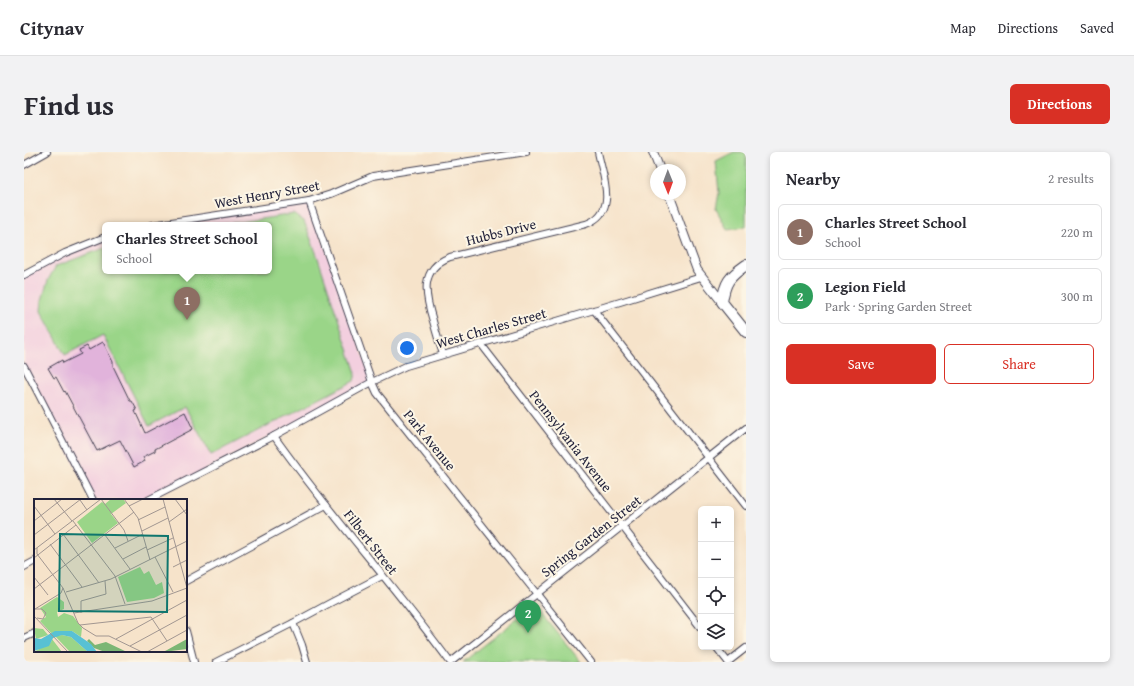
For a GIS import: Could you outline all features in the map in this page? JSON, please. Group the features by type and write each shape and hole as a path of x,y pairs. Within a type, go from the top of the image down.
{"main road":[{"path":"746,265 735,272 728,280 724,287 722,302 746,332"}],"street":[{"path":"24,165 48,152"},
{"name":"West Henry Street","path":"172,222 309,201 331,194 373,176 526,152"},
{"name":"Hubbs Drive","path":"443,354 426,293 428,279 434,266 441,260 450,257 586,224 594,220 604,211 606,200 598,152"},
{"path":"653,152 658,164"},
{"path":"671,200 701,277 722,302"},
{"name":"Park Avenue","path":"309,201 377,393 591,662"},
{"path":"24,275 65,253 102,238"},
{"name":"West Charles Street","path":"150,499 274,436 372,382 406,366 701,277"},
{"path":"594,310 746,506"},
{"name":"Pennsylvania Avenue","path":"480,344 698,624"},
{"path":"24,366 92,499"},
{"name":"Spring Garden Street","path":"451,662 746,428"},
{"name":"Filbert Street","path":"274,436 326,505 451,662"},
{"path":"187,580 326,505"},
{"path":"24,567 34,562"},
{"path":"216,662 382,576"},
{"path":"293,623 307,662"},
{"path":"24,638 34,633"},
{"path":"187,635 194,662"},
{"path":"718,650 728,662 746,648"}],"shaded area":[{"path":"309,201 372,382 150,499 92,499 24,366 24,274 102,239 102,274 272,274 272,222 187,222"}],"green space":[{"path":"734,152 746,152 746,227 727,229 716,209 719,193 716,161"},
{"path":"294,214 304,221 317,255 356,373 354,381 211,455 185,407 149,426 103,335 65,355 41,311 42,300 48,280 56,266 102,249 102,274 272,274 272,222 240,222"},
{"path":"535,605 581,662 463,662"}],"building":[{"path":"103,342 130,401 132,401 137,410 135,411 145,433 185,412 193,429 155,449 155,451 143,457 145,461 134,467 120,440 97,451 65,391 64,392 56,377 54,378 48,368 62,360 63,363 81,354 79,350 87,346 89,350"}],"place":[{"name":"Charles Street School","path":"187,320"},
{"name":"Legion Field","path":"528,633"}]}
